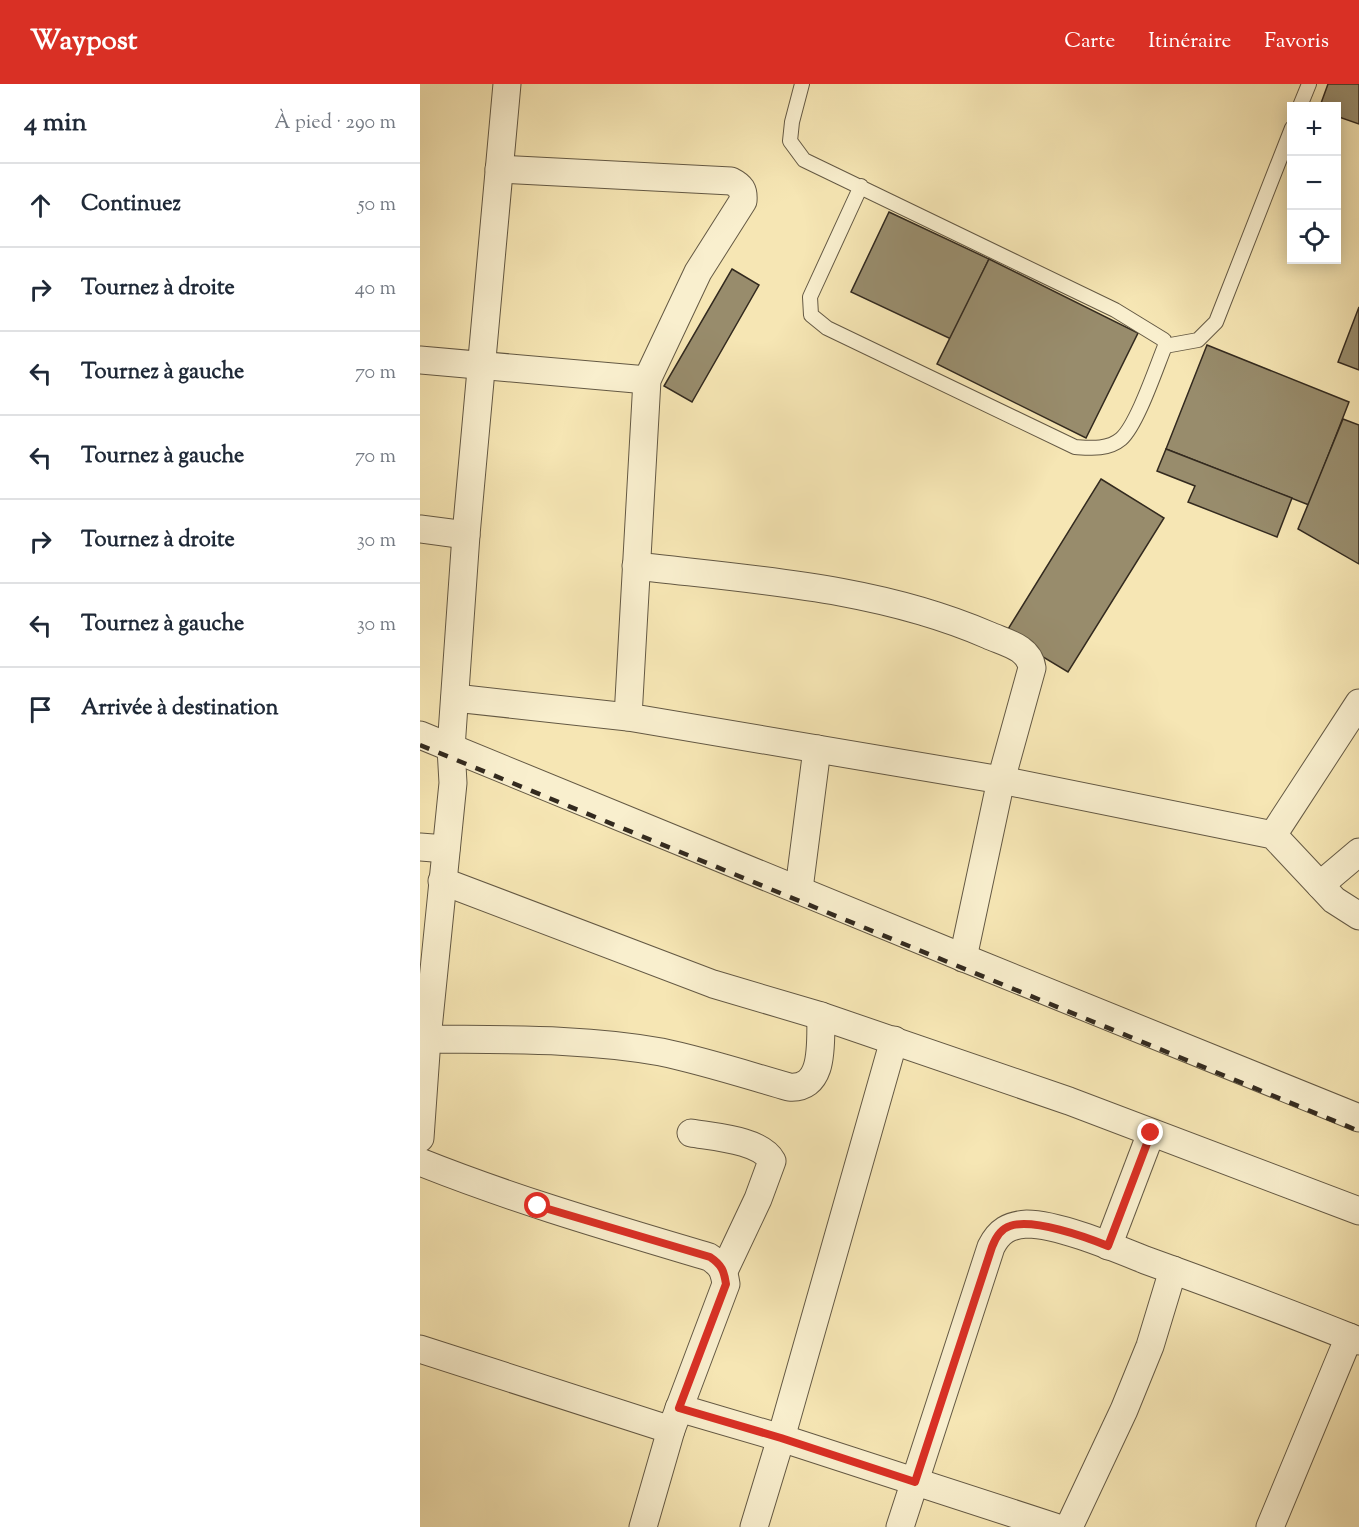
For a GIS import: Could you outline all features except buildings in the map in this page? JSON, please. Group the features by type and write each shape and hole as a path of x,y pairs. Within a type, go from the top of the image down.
{"street":[{"path":"420,1138 427,1039 425,1010 442,881 433,848 453,783 451,748 466,536 507,84"},
{"path":"499,169 731,181 740,186 744,193 743,201 698,272 647,380 628,717"},
{"path":"420,360 647,380"},
{"path":"420,529 466,536"},
{"path":"636,566 833,590 883,600 926,612 975,630 1024,651 1031,659 1032,668 1001,780 963,958"},
{"path":"455,698 628,717 1001,780 1273,835 1334,900 1359,916"},
{"path":"1273,835 1359,703"},
{"path":"420,735 1359,1118"},
{"path":"800,889 817,749"},
{"path":"1320,885 1359,852"},
{"path":"442,881 712,984 821,1016 1069,1101 1359,1211"},
{"path":"427,1039 527,1040 661,1052 798,1088 808,1084 815,1076 819,1059 821,1016"},
{"path":"754,1527 894,1040"},
{"path":"691,1133 757,1146 768,1154 772,1161 762,1190 724,1271"},
{"path":"1108,1246 1151,1133"},
{"path":"420,1162 538,1206 710,1257 719,1263 724,1271 726,1284 675,1419 643,1527"},
{"path":"900,1527 997,1235 1009,1226 1028,1224 1108,1246 1354,1339 1270,1527"},
{"path":"1068,1527 1128,1399 1150,1346 1173,1270"},
{"path":"420,1349 675,1419 781,1438 1055,1527"}],"lane":[{"path":"802,84 792,122 790,141 804,159 861,186 1115,310 1161,337 1165,346 1137,415 1121,439 1105,447 1075,447 827,328 811,315 810,297 861,186"},
{"path":"1302,102 1309,84"},
{"path":"1165,346 1198,340 1216,322 1287,141"}],"railway":[{"path":"420,745 1359,1131"}],"route":[{"path":"538,1206 710,1257 719,1263 724,1271 726,1284 679,1408 781,1438 915,1482 997,1235 1009,1226 1028,1224 1108,1246 1151,1133"}]}
